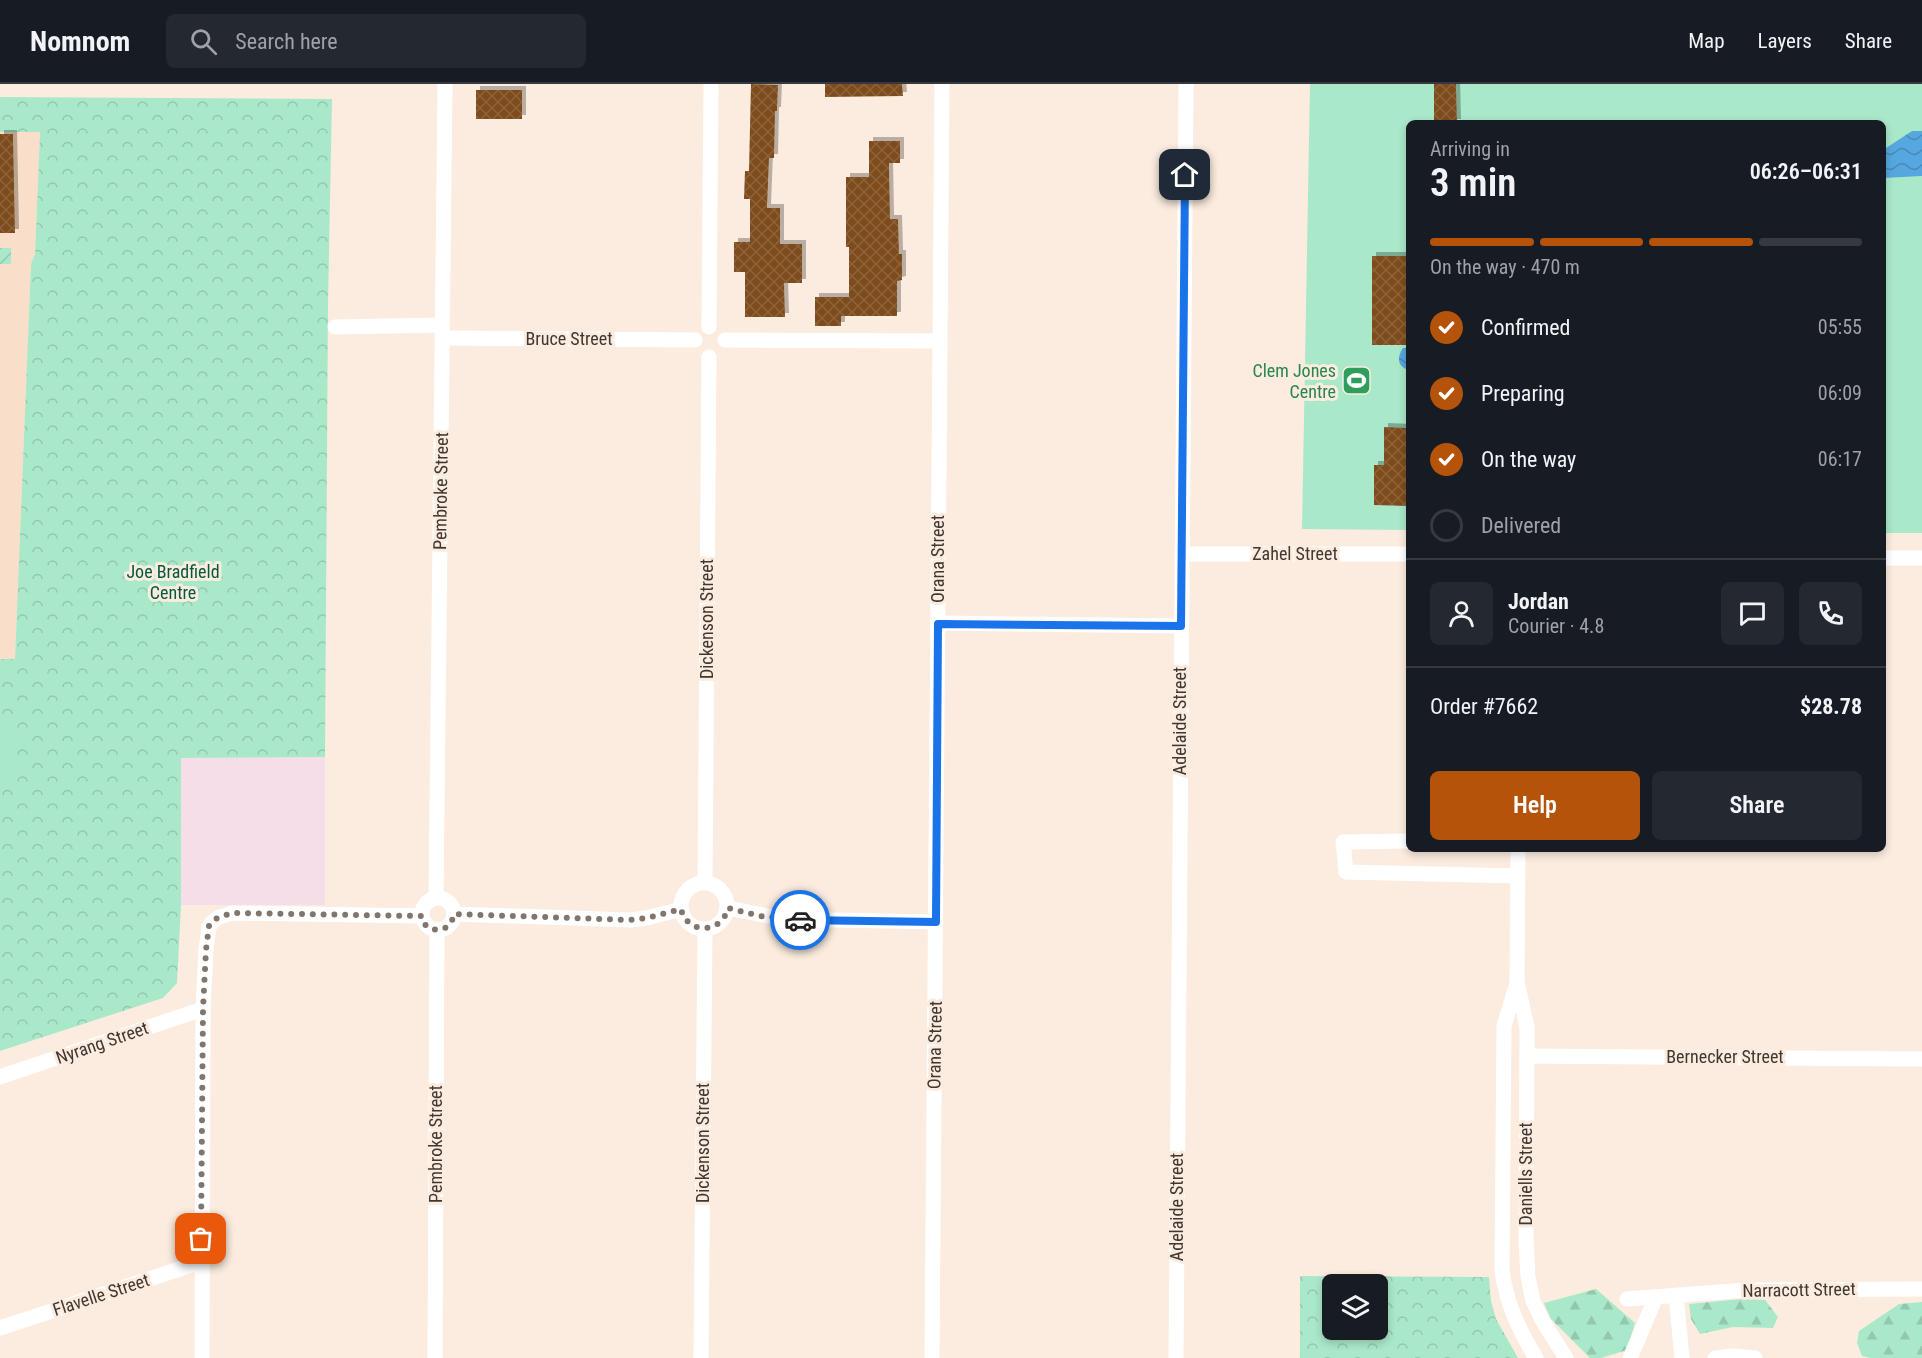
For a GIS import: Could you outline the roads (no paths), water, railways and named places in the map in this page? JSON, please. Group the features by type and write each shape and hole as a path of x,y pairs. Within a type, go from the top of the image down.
{"street":[{"name":"Pembroke Street","path":"436,898 445,84"},
{"path":"709,327 711,84"},
{"name":"Orana Street","path":"932,1358 942,84"},
{"name":"Adelaide Street","path":"1176,1358 1186,84"},
{"name":"Bruce Street","path":"335,327 695,340"},
{"path":"709,327 721,331 725,340 723,350 709,357 698,350 695,340 698,332 709,327"},
{"path":"725,340 939,341"},
{"name":"Dickenson Street","path":"705,882 709,357"},
{"name":"Zahel Street","path":"1182,554 1406,554"},
{"path":"1886,558 1922,558"},
{"path":"938,624 1181,626"},
{"path":"1406,841 1344,842 1346,872 1518,876"},
{"name":"Daniells Street","path":"1518,852 1517,982 1527,1027 1526,1240 1528,1277 1533,1301 1566,1358"},
{"path":"705,882 717,885 723,891 727,898 728,908 722,921 716,926 705,929 692,926 681,909 681,900 685,893 696,884 705,882"},
{"path":"436,898 450,904 454,914 451,924 442,930 426,926 422,916 427,902 436,898"},
{"path":"728,908 783,920 936,922"},
{"path":"454,914 630,920 681,909"},
{"path":"202,1358 203,1009 209,926 217,918 232,913 422,916"},
{"name":"Dickenson Street","path":"701,1358 705,929"},
{"name":"Pembroke Street","path":"435,1358 436,930"},
{"name":"Daniells Street","path":"1517,982 1504,1026 1502,1270 1509,1304 1536,1358"},
{"name":"Nyrang Street","path":"0,1077 203,1009"},
{"name":"Bernecker Street","path":"1527,1056 1922,1059"},
{"name":"Flavelle Street","path":"0,1328 201,1262"},
{"name":"Narracott Street","path":"1627,1299 1747,1290 1922,1289"},
{"path":"1676,1295 1682,1358"},
{"path":"1630,1358 1656,1298"},
{"path":"1715,1358 1732,1356 1755,1358"}],"water":[{"path":"1912,131 1922,131 1922,176 1886,178 1886,148"},
{"path":"1403,348 1406,348 1406,369 1399,361"}],"place":[{"name":"Clem Jones Centre","path":"1357,381"}],"park label":[{"name":"Joe Bradfield Centre","path":"173,582"}]}
